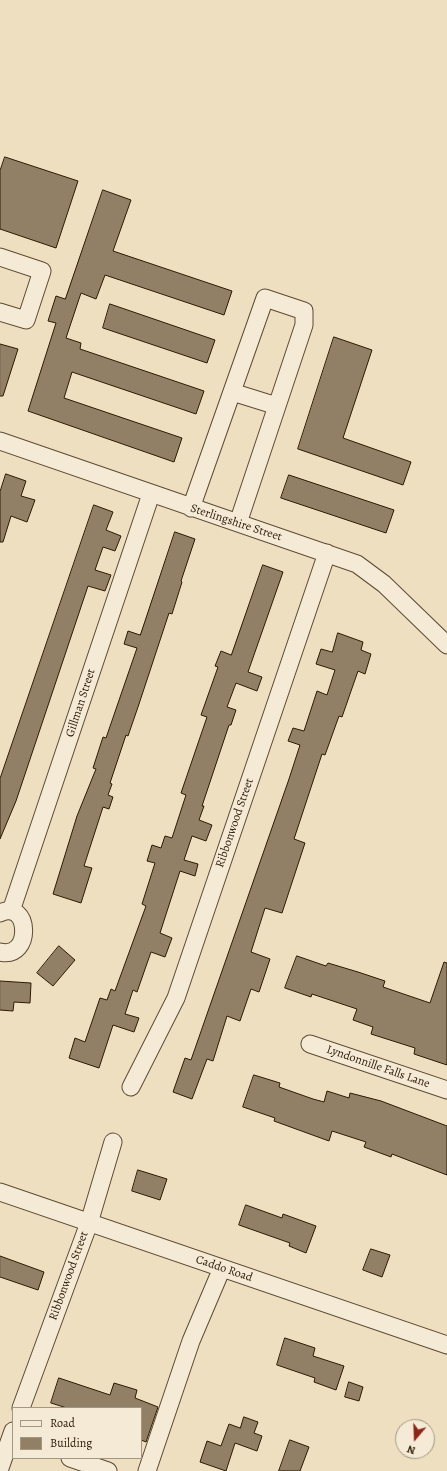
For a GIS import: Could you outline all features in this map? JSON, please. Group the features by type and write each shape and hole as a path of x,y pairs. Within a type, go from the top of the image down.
{"street":[{"path":"0,257 42,271 26,320 0,312"},
{"path":"191,508 265,298 304,311 304,325 238,523"},
{"path":"232,392 277,406"},
{"name":"Sterlingshire Street","path":"0,441 357,564 384,584 447,645"},
{"name":"Gillman Street","path":"0,952 4,953 12,951 19,946 24,938 25,931 21,918 6,912 151,494"},
{"name":"Ribbonwood Street","path":"131,1087 176,998 327,553"},
{"name":"Lyndonnille Falls Lane","path":"310,1044 447,1090"},
{"name":"Ribbonwood Street","path":"21,1407 89,1223 113,1142"},
{"name":"Caddo Road","path":"0,1192 447,1345"},
{"path":"147,1471 191,1341 222,1268"},
{"path":"0,1468 9,1435"},
{"path":"73,1459 108,1471"}],"building":[{"path":"5,157 78,181 56,248 0,229 0,171"},
{"path":"103,190 131,200 113,251 232,291 224,315 105,275 96,299 81,293 66,338 81,343 80,349 204,391 196,414 72,372 64,398 182,438 174,462 28,411 56,323 48,321 56,296 65,299"},
{"path":"110,304 215,340 207,363 103,328"},
{"path":"334,337 372,350 343,438 411,462 403,485 298,449"},
{"path":"0,344 18,349 3,396 0,396"},
{"path":"6,474 26,481 21,496 35,500 27,522 11,516 3,542 0,542 0,492"},
{"path":"289,475 394,510 386,533 281,498"},
{"path":"94,505 113,512 106,530 121,536 115,551 103,547 95,570 111,575 105,591 88,586 16,801 0,839 0,779"},
{"path":"175,532 195,539 172,614 169,613 128,736 126,735 110,783 112,784 108,795 113,797 109,809 103,807 84,866 92,868 81,903 53,894 77,816 96,769 93,768 103,737 106,738 137,648 124,644 128,631 140,635"},
{"path":"263,565 283,572 248,672 262,677 257,691 236,683 227,707 236,710 231,725 229,725 202,806 204,806 199,820 212,825 206,841 192,836 184,860 198,864 195,876 180,871 160,933 172,938 165,957 151,952 137,992 133,990 125,1014 139,1018 134,1032 113,1025 99,1068 69,1058 75,1038 85,1042 100,998 107,1000 111,989 115,991 146,906 142,904 155,863 147,861 152,845 161,848 165,836 172,838 186,795 181,793 207,717 201,715 218,667 215,666 221,651 231,655"},
{"path":"338,633 363,642 361,650 371,654 365,674 358,671 342,717 339,716 325,755 322,754 294,839 305,843 282,913 265,908 251,952 270,959 259,992 251,989 240,1021 227,1016 213,1061 207,1059 192,1099 173,1092 185,1058 191,1060 289,779 300,745 288,741 293,728 304,731 317,691 327,695 335,670 316,664 321,649 332,652"},
{"path":"59,946 75,960 53,986 37,973"},
{"path":"297,956 326,966 328,963 385,981 383,987 430,1003 444,962 447,963 447,1065 414,1054 415,1048 371,1034 373,1027 353,1020 357,1009 312,994 311,997 285,988"},
{"path":"0,981 31,983 30,1003 14,1002 13,1011 0,1010"},
{"path":"254,1075 280,1083 279,1087 324,1102 327,1091 349,1098 350,1093 381,1101 447,1126 447,1175 392,1154 391,1157 364,1147 366,1142 332,1131 329,1141 274,1121 275,1118 243,1107"},
{"path":"138,1170 167,1179 160,1200 132,1191"},
{"path":"246,1205 282,1218 283,1214 316,1226 306,1253 289,1246 290,1243 239,1225"},
{"path":"371,1249 390,1255 382,1277 363,1270"},
{"path":"0,1256 44,1272 38,1290 0,1277"},
{"path":"285,1338 315,1348 313,1356 344,1366 336,1390 314,1382 315,1378 277,1365"},
{"path":"59,1378 110,1395 114,1383 137,1390 135,1398 158,1407 146,1442 142,1440 142,1407 64,1407 51,1403"},
{"path":"349,1382 363,1387 359,1401 345,1397"},
{"path":"244,1417 258,1422 254,1433 262,1436 257,1451 235,1443 226,1471 200,1462 207,1441 221,1446 229,1424 240,1428"},
{"path":"290,1440 309,1447 300,1471 279,1471"}]}
